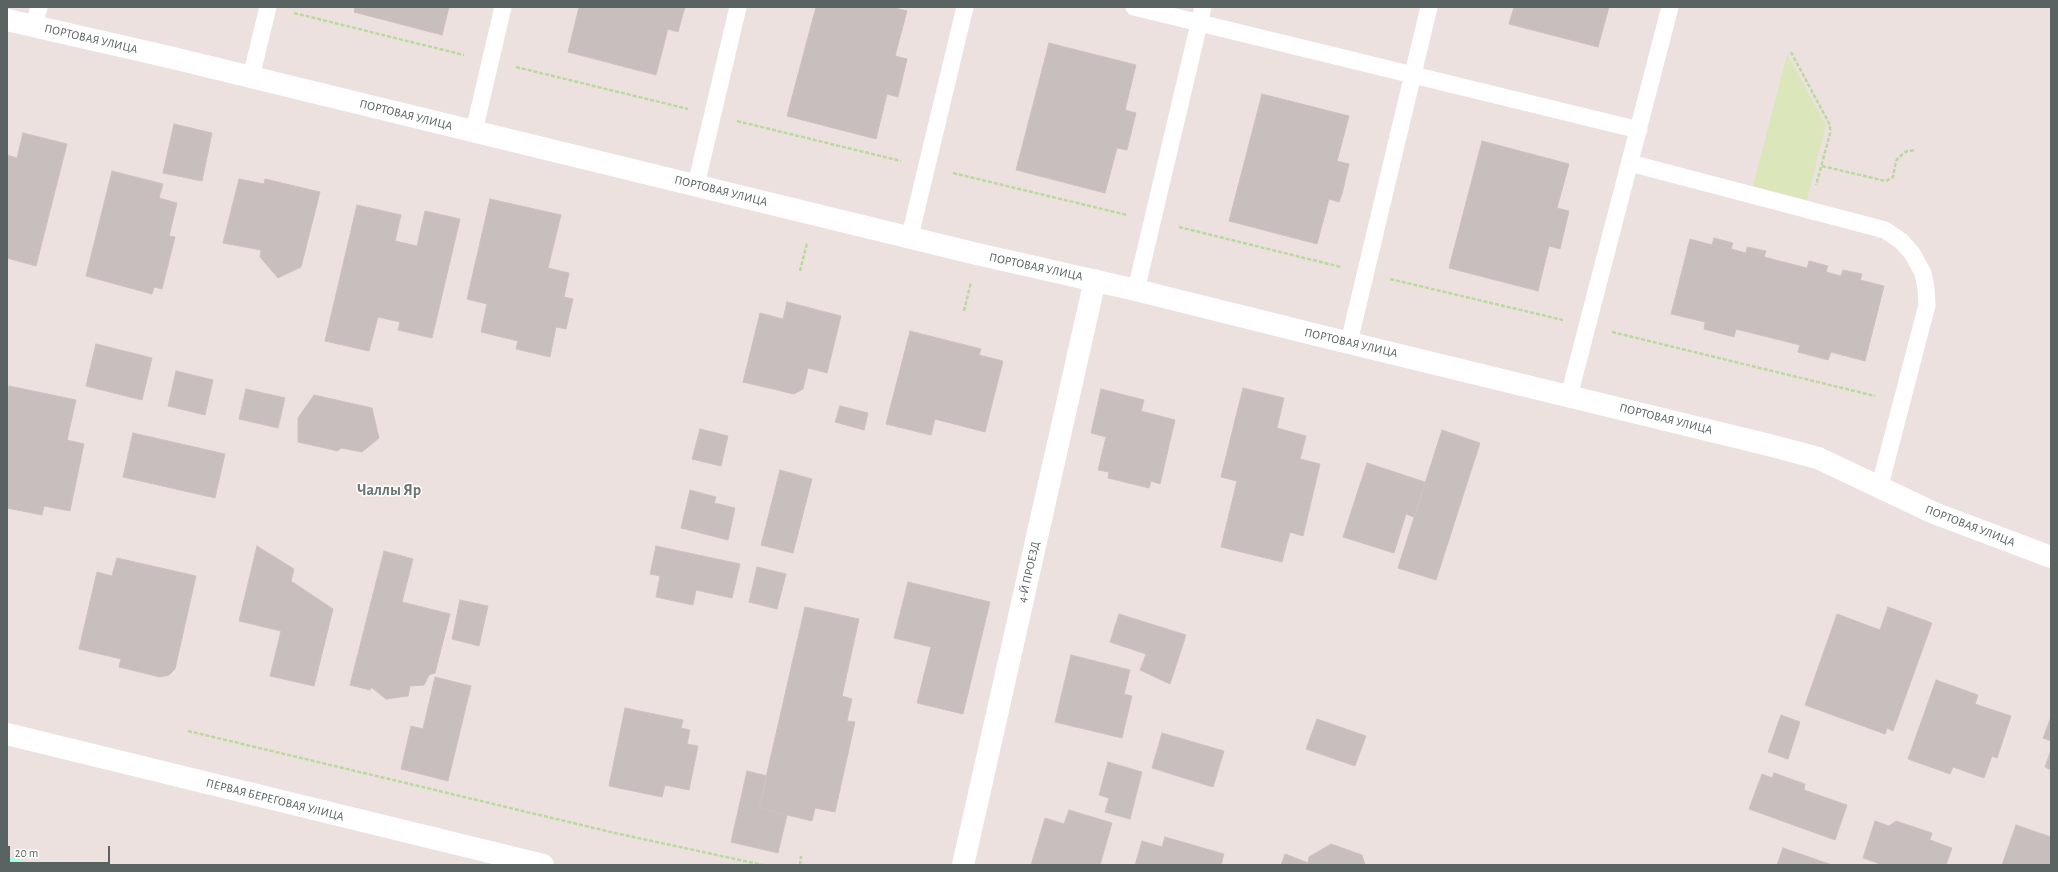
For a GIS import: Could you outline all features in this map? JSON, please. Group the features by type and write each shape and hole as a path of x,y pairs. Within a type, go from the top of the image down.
{"street":[{"name":"ПОРТОВАЯ УЛИЦА","path":"7,20 37,17 251,77 910,236 977,254 1095,280 1818,458 1934,513 2051,557"},
{"name":"4-Й ПРОЕЗД","path":"963,865 1095,280"},
{"name":"ПЕРВАЯ БЕРЕГОВАЯ УЛИЦА","path":"7,734 543,865"}],"lane":[{"path":"251,77 268,7"},
{"path":"474,131 503,7"},
{"path":"696,185 738,7"},
{"path":"910,236 965,7"},
{"path":"1134,7 1201,15 1413,74 1639,130"},
{"path":"1349,342 1429,7"},
{"path":"1569,396 1670,7"},
{"path":"1136,290 1201,15"},
{"path":"1630,163 1885,230 1901,241 1912,253 1923,273 1926,288 1926,306 1879,488"}],"path":[{"path":"268,7 1901,402"},
{"path":"1791,52 1830,125 1830,134 1810,210"},
{"path":"1822,166 1886,181 1893,177 1896,161 1899,157 1907,151 1915,150"},
{"path":"188,731 615,833 763,865"},
{"path":"800,865 802,856"}],"shaded area":[{"path":"1787,54 1826,125 1807,200 1753,186"},
{"path":"7,857 41,865 7,865"}],"building":[{"path":"355,7 449,7 442,35 354,12"},
{"path":"579,7 685,7 678,32 668,29 656,75 568,52"},
{"path":"816,7 891,7 907,11 895,56 907,59 898,97 887,94 876,139 787,116"},
{"path":"1514,7 1609,7 1598,47 1509,24"},
{"path":"1049,43 1136,65 1125,110 1136,113 1127,150 1117,148 1105,193 1016,170"},
{"path":"1262,94 1349,116 1337,161 1349,164 1342,194 1339,202 1329,199 1317,244 1229,221"},
{"path":"174,124 212,133 202,181 163,173"},
{"path":"23,133 67,144 36,266 7,258 7,155 17,158"},
{"path":"1482,141 1569,164 1557,208 1569,211 1560,249 1549,246 1538,291 1449,268"},
{"path":"112,171 163,184 159,198 177,203 169,236 175,237 162,289 154,287 152,294 86,276"},
{"path":"239,179 264,184 265,179 320,192 301,267 278,278 260,257 261,250 223,243"},
{"path":"490,199 561,215 548,268 569,273 564,297 573,299 566,329 556,327 550,357 516,349 518,341 481,332 487,304 467,299"},
{"path":"357,205 401,215 395,241 417,246 425,211 460,219 432,338 398,330 400,322 378,317 369,351 325,341"},
{"path":"1714,238 1733,243 1731,249 1746,253 1747,247 1766,251 1764,257 1807,268 1809,261 1828,266 1826,272 1841,276 1843,270 1862,274 1860,280 1884,286 1865,361 1831,352 1828,360 1798,352 1800,345 1736,329 1734,337 1704,329 1705,322 1671,314 1690,239 1712,245"},
{"path":"787,302 841,316 827,373 808,368 803,389 794,394 743,382 760,313 783,319"},
{"path":"910,331 981,349 979,355 1003,361 985,432 935,419 931,435 886,424"},
{"path":"96,344 152,358 142,400 86,386"},
{"path":"176,371 213,380 205,415 168,406"},
{"path":"9,386 76,400 67,440 84,444 70,511 44,506 42,515 7,508 7,395"},
{"path":"1243,388 1284,398 1277,428 1306,436 1300,459 1320,464 1303,536 1290,532 1282,562 1221,547 1237,481 1221,477"},
{"path":"246,389 285,398 278,428 239,419"},
{"path":"1101,389 1144,400 1141,411 1175,420 1160,484 1151,481 1149,488 1108,478 1109,472 1098,470 1106,437 1091,433"},
{"path":"314,395 372,408 379,438 362,452 341,448 338,451 298,442 298,418"},
{"path":"840,406 868,413 864,430 835,422"},
{"path":"700,429 728,436 721,466 692,459"},
{"path":"1442,430 1480,443 1436,580 1398,568"},
{"path":"133,433 225,454 215,498 123,477"},
{"path":"1367,463 1425,482 1414,517 1406,514 1394,553 1343,537"},
{"path":"780,470 812,479 793,553 761,545"},
{"path":"690,490 716,497 714,503 735,508 728,540 681,528"},
{"path":"257,546 294,569 291,581 333,609 314,686 270,676 281,631 239,621"},
{"path":"656,546 740,564 732,598 696,590 693,605 656,597 660,576 650,574"},
{"path":"384,551 413,559 402,602 450,614 435,673 429,675 424,685 410,686 408,696 386,699 371,687 370,690 350,685"},
{"path":"117,558 196,576 175,669 169,675 160,677 119,667 121,659 79,649 97,572 112,576"},
{"path":"757,567 786,574 777,609 749,602"},
{"path":"908,582 990,602 963,714 917,703 931,647 894,638"},
{"path":"460,600 488,606 479,646 452,639"},
{"path":"805,607 859,619 842,696 852,699 847,721 855,722 835,812 815,808 812,821 759,808"},
{"path":"1888,607 1932,623 1893,731 1887,728 1885,734 1805,705 1837,614 1880,630"},
{"path":"1119,614 1186,635 1170,684 1140,670 1146,654 1110,642"},
{"path":"1071,655 1130,670 1124,694 1132,696 1122,738 1055,722"},
{"path":"435,677 471,686 448,781 401,769 411,726 423,729"},
{"path":"1936,680 1978,695 1975,704 2011,716 1997,758 1992,756 1984,778 1953,767 1950,774 1908,759"},
{"path":"625,708 683,720 681,728 690,730 687,744 698,746 689,790 665,785 662,797 609,786"},
{"path":"1781,715 1800,722 1788,759 1768,752"},
{"path":"2051,717 2051,741 2043,738"},
{"path":"1317,719 1366,736 1355,766 1306,749"},
{"path":"1162,733 1224,751 1213,787 1152,768"},
{"path":"2051,750 2051,770 2045,767"},
{"path":"1108,762 1142,772 1130,819 1105,812 1109,798 1099,795"},
{"path":"747,771 767,776 759,808 787,815 778,853 731,842"},
{"path":"1774,773 1805,784 1804,790 1847,805 1835,840 1749,809 1762,774 1772,778"},
{"path":"1069,810 1112,823 1100,865 1031,865 1045,818 1064,824"},
{"path":"1875,821 1889,826 1896,821 1932,833 1930,840 1952,848 1946,865 1883,865 1863,858"},
{"path":"2016,825 2051,837 2051,865 2002,865"},
{"path":"1165,837 1224,854 1221,865 1135,865 1142,841 1162,847"},
{"path":"1331,844 1362,855 1365,865 1281,865 1285,854 1308,863 1309,857"},
{"path":"1783,848 1832,865 1777,865"}],"district":[{"name":"Чаллы Яр","path":"389,490"}]}
